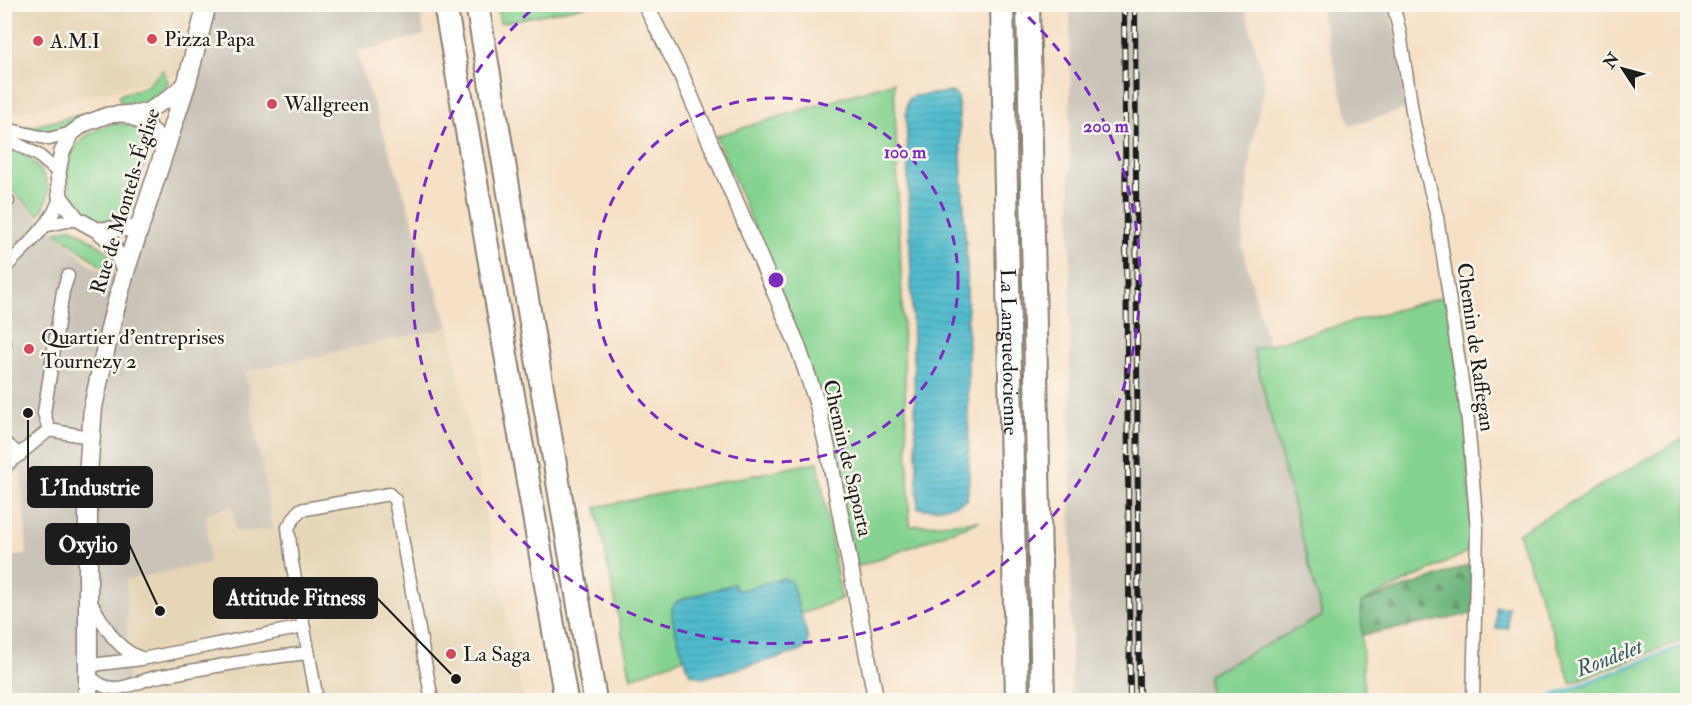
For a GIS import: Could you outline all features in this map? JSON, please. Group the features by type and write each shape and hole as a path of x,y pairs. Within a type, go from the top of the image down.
{"highway":[{"path":"445,4 566,700"},
{"path":"477,4 595,700"},
{"name":"La Languedocienne","path":"1002,4 1017,700"},
{"name":"La Languedocienne","path":"1028,4 1043,700"}],"main road":[{"name":"Rue de Montels-Église","path":"88,700 89,437 98,380 125,272 187,82 207,4"}],"street":[{"name":"Chemin de Saporta","path":"645,4 681,74 797,344 818,404 830,455 876,700"},
{"name":"Chemin de Raffegan","path":"1393,4 1400,33 1414,123 1437,217 1468,422 1477,529 1473,700"},
{"path":"4,135 15,131 49,139 72,133 101,116 146,112 156,107 187,82"},
{"path":"125,114 151,128 159,136 163,150"},
{"path":"4,268 44,226 57,207 60,197 57,172 62,152 72,133"},
{"path":"4,135 38,155 57,172"},
{"path":"60,197 77,219 98,230 114,248 125,272"},
{"path":"44,226 77,219"},
{"path":"98,230 139,228"},
{"path":"49,430 44,413 63,291 68,276"},
{"path":"4,467 49,430 89,437"},
{"path":"4,442 20,454"},
{"path":"317,700 288,527 300,510 389,494 395,500 432,700"},
{"path":"89,600 113,639 129,654 142,658"},
{"path":"303,627 99,664 87,673 103,686 116,688 152,678 270,657 308,653"},
{"path":"114,700 124,686"}],"shaded area":[{"path":"4,5 200,5 186,73 5,116"},
{"path":"200,5 418,5 425,35 356,52 449,327 245,372 273,529 236,532 233,505 206,513 209,563 126,580 129,700 31,700 31,687 5,687 4,557 27,555 21,471 5,480 5,187 90,264 112,277 186,73"},
{"path":"1070,5 1244,5 1265,84 1252,143 1242,246 1268,345 1253,350 1322,617 1209,675 1210,700 1071,700"},
{"path":"1319,5 1388,5 1398,45 1406,109 1350,126"},
{"path":"449,327 523,700 129,700 126,580 208,563 205,513 233,505 273,529 245,372"}],"green space":[{"path":"497,4 590,5 500,23"},
{"path":"163,70 168,82 160,95 142,103 120,102 119,96 147,86"},
{"path":"894,82 910,526 980,521 857,567 790,313 716,136"},
{"path":"80,115 62,131 49,133 26,128"},
{"path":"115,123 130,125 152,139 130,216 116,225 101,224 87,215 76,201 69,183 68,164 76,147 93,132"},
{"path":"4,147 22,153 43,174 48,193 39,215 5,184"},
{"path":"71,227 106,250 112,260 109,272 56,232"},
{"path":"1447,296 1465,405 1472,550 1361,603 1364,700 1210,700 1208,675 1322,616 1253,349"},
{"path":"1687,436 1687,638 1571,683 1518,533"},
{"path":"818,462 841,599 631,678 596,507"},
{"path":"1474,563 1473,614 1362,635 1361,603"},
{"path":"1687,645 1687,700 1546,700"}],"water":[{"path":"952,92 958,97 967,269 969,478 967,500 943,507 924,509 918,508 906,112 908,99 915,96"},
{"path":"783,578 791,581 808,638 805,648 799,652 703,678 690,673 673,620 672,612 675,603 734,584 738,591"},
{"path":"1496,607 1508,607 1508,628 1496,629"}],"waterway":[{"name":"Rondelet","path":"1542,700 1688,644"}],"railway":[{"path":"1124,4 1130,700"},
{"path":"1135,4 1139,700"}],"place":[{"name":"Pizza Papa","path":"152,39"},
{"name":"A.M.I","path":"38,41"},
{"name":"Wallgreen","path":"272,104"},
{"name":"Quartier d'entreprises Tournezy 2","path":"29,349"},
{"name":"L'Industrie","path":"28,413"},
{"name":"Oxylio","path":"160,611"},
{"name":"La Saga","path":"451,654"},
{"name":"Attitude Fitness","path":"456,679"}]}
